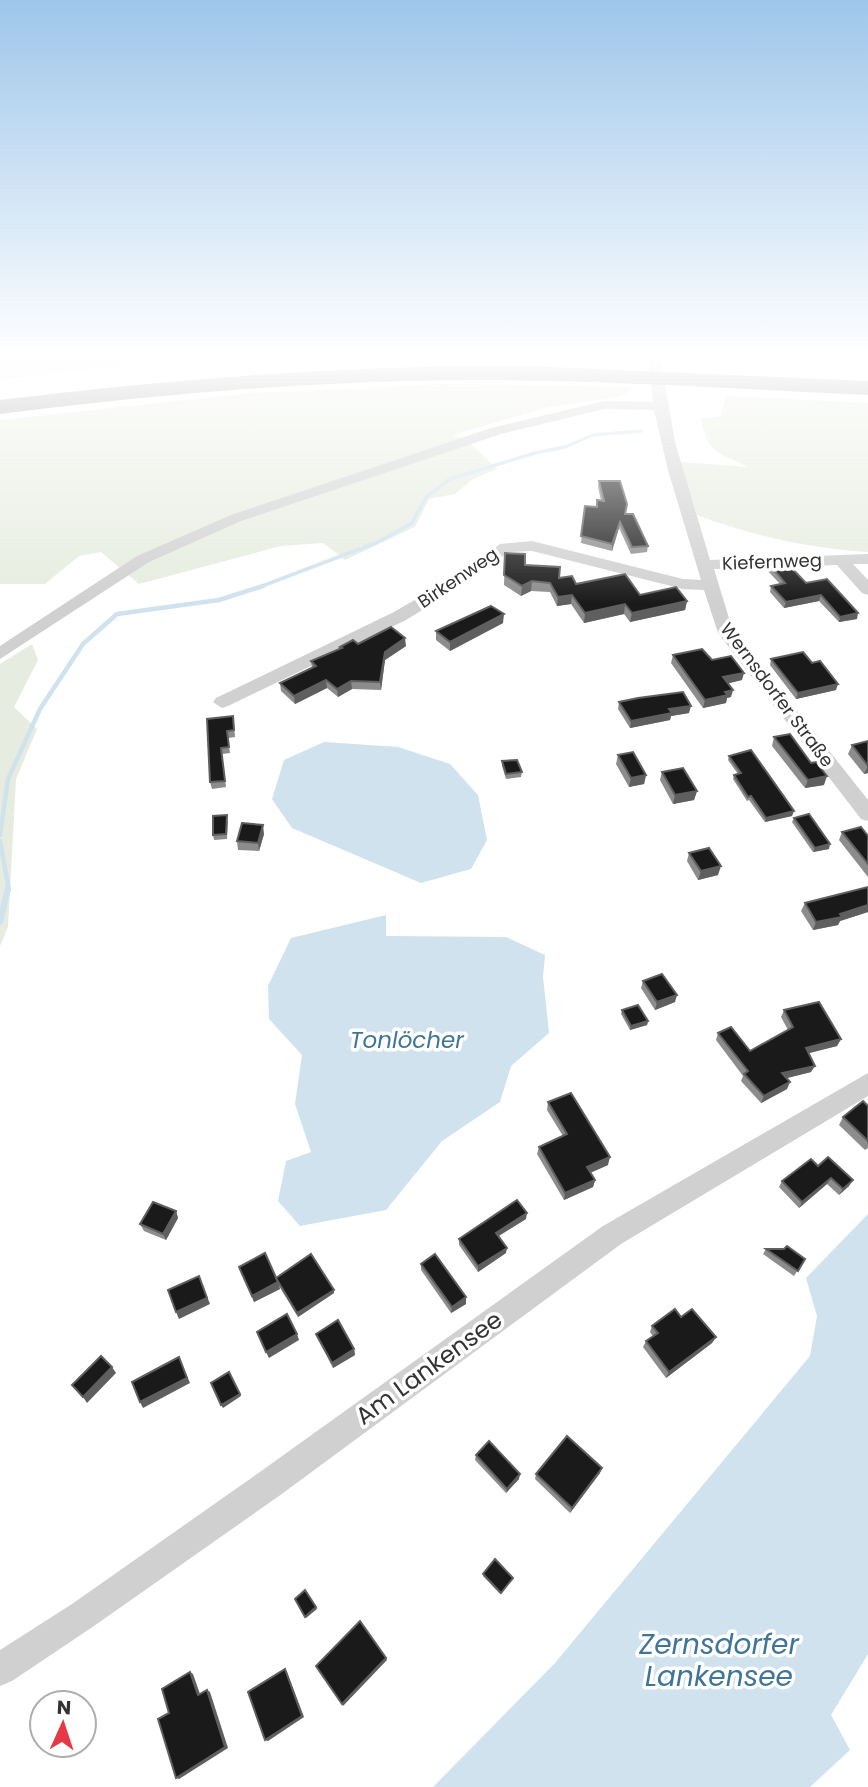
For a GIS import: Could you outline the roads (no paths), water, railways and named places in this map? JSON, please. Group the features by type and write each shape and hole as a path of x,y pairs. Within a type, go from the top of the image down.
{"street":[{"path":"0,654 143,559 236,518 477,437"},
{"name":"Wernsdorfer Straße","path":"666,437 676,478 724,629 868,814"},
{"name":"Birkenweg","path":"222,702 400,616 455,583 505,547 532,546 683,584 710,585"},
{"name":"Kiefernweg","path":"840,559 868,590"},
{"name":"Kiefernweg","path":"703,565 868,559"},
{"name":"Am Lankensee","path":"0,1668 83,1615 268,1485 612,1235 868,1083"}],"water":[{"path":"324,742 398,747 450,764 478,795 487,840 471,869 421,883 292,828 272,799 284,760"},
{"name":"Tonlöcher","path":"386,915 386,936 506,937 545,955 543,977 549,1033 511,1066 500,1102 442,1141 386,1210 300,1226 278,1201 286,1161 311,1152 295,1104 302,1055 269,1019 268,986 291,938"},
{"name":"Zernsdorfer Lankensee","path":"868,1214 868,1654 831,1715 850,1750 810,1787 433,1787 555,1663 810,1356 817,1316 806,1278"}],"waterway":[{"path":"258,587 378,542 412,523 426,497 450,479 535,453 565,447 587,437"},
{"path":"258,587 263,586"},
{"path":"0,835 8,779 40,709 83,644 117,614 219,600 258,587"},
{"path":"0,841 9,890"},
{"path":"0,922 8,888"}]}
